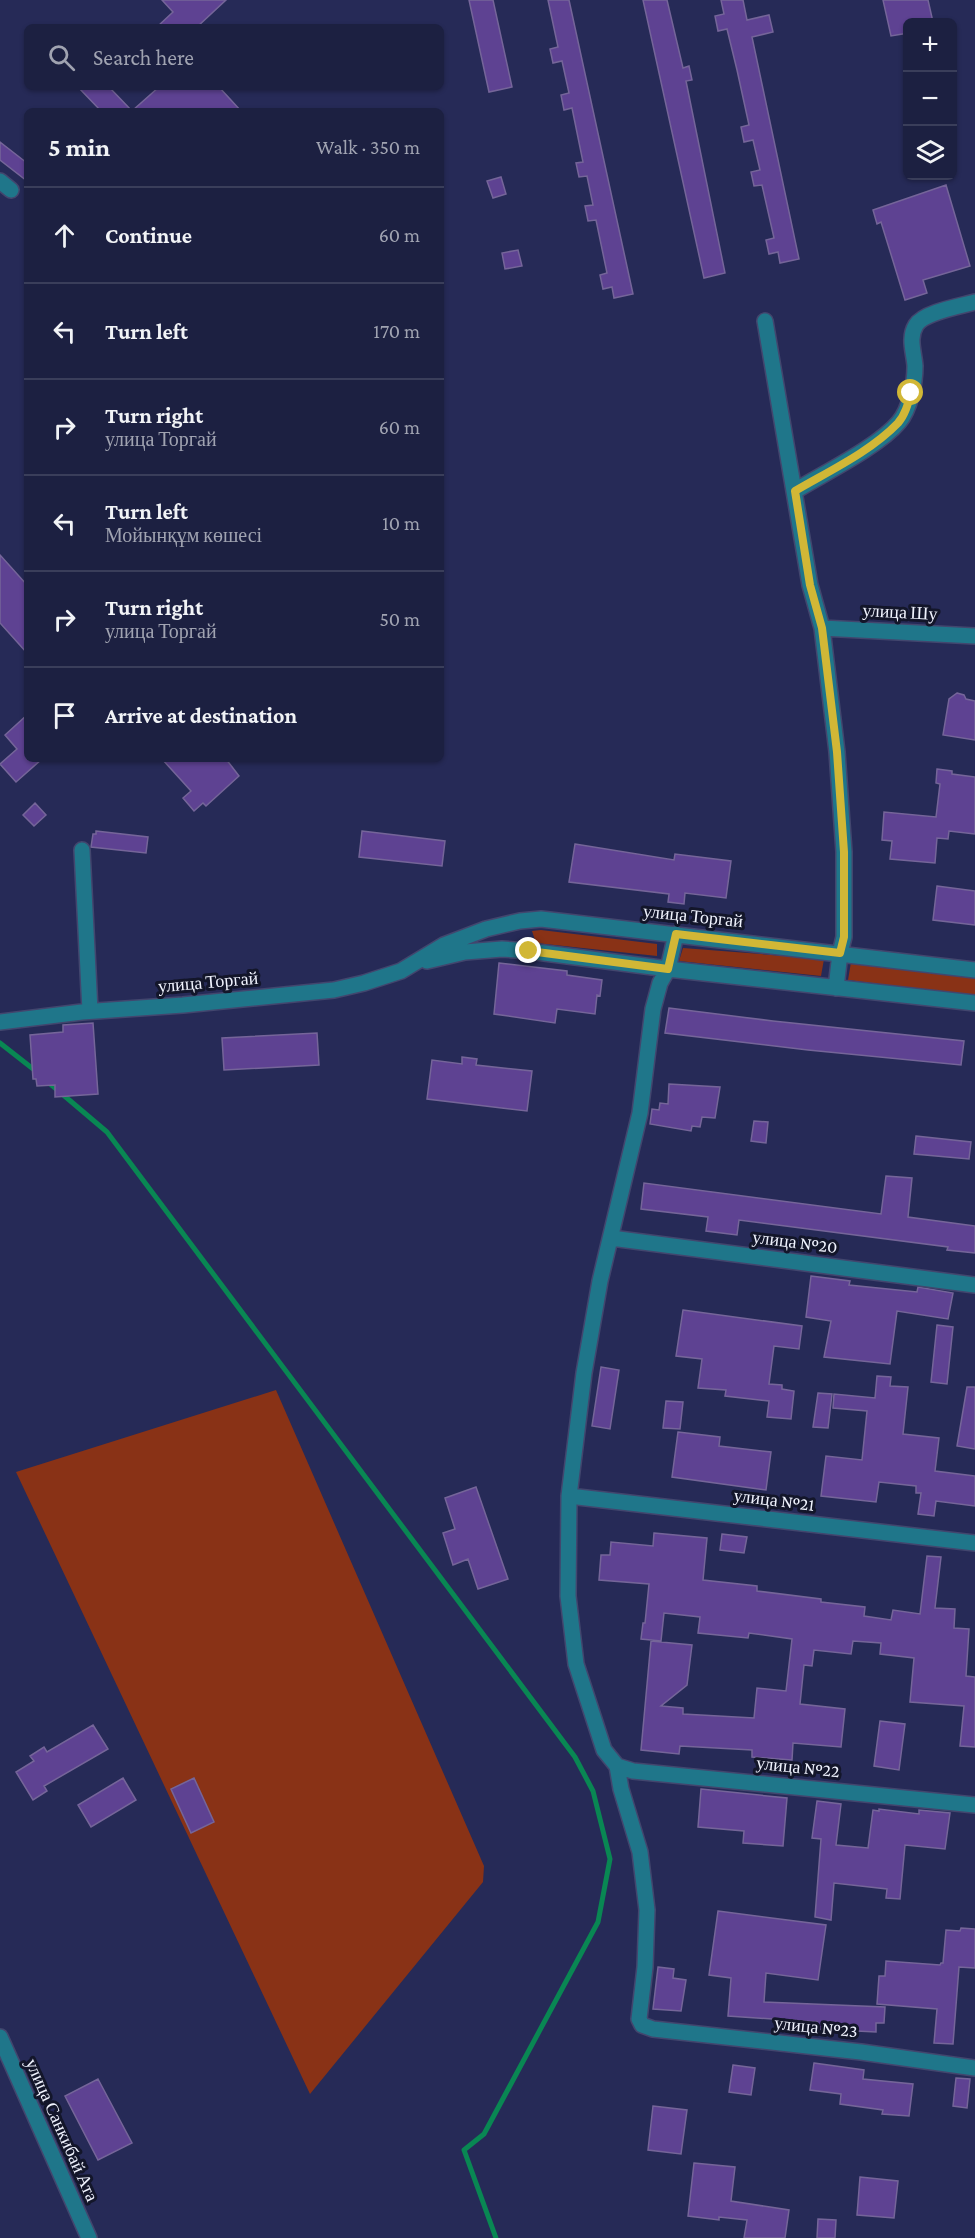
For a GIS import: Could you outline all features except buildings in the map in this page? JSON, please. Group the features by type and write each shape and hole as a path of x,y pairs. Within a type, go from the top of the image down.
{"street":[{"path":"795,491 855,455 899,422 907,409 911,393 915,366 911,341 916,324 928,315 975,302"},
{"path":"765,321 810,585 822,628 837,752 844,852 844,937 836,988"},
{"name":"улица Шу","path":"822,628 975,636"},
{"path":"82,850 90,1011"},
{"name":"улица Торгай","path":"416,964 427,955 458,939 486,929 520,921 541,920 975,970"},
{"path":"617,1766 604,1750 576,1664 568,1596 569,1496 584,1373 600,1281 640,1113 653,1009 660,983 668,969 676,934"},
{"name":"улица Торгай","path":"0,1022 90,1011 183,1005 334,990 364,983 416,964 465,952 502,949 975,1003"},
{"name":"улица №20","path":"611,1238 975,1285"},
{"name":"улица №21","path":"569,1496 975,1543"},
{"name":"улица №22","path":"617,1766 633,1771 975,1805"},
{"name":"улица №23","path":"617,1766 621,1789 640,1852 647,1910 645,1967 639,2019 642,2025 975,2068"},
{"name":"улица Санкибай Ата","path":"0,2037 89,2238"}],"shaded area":[{"path":"541,930 657,944 657,956 536,943 532,931"},
{"path":"683,948 824,959 821,976 679,961"},
{"path":"851,962 975,978 975,996 848,980"},
{"path":"276,1390 484,1866 483,1882 310,2094 16,1472"}],"waterway":[{"path":"0,1043 37,1072"},
{"path":"48,1082 107,1132 575,1757 593,1791 610,1859 598,1922 484,2134 464,2150 496,2238"}],"route":[{"path":"529,951 668,969 676,934 840,953 844,937 844,852 837,752 822,628 810,585 795,491 855,455 899,422 907,409 911,393"}]}
